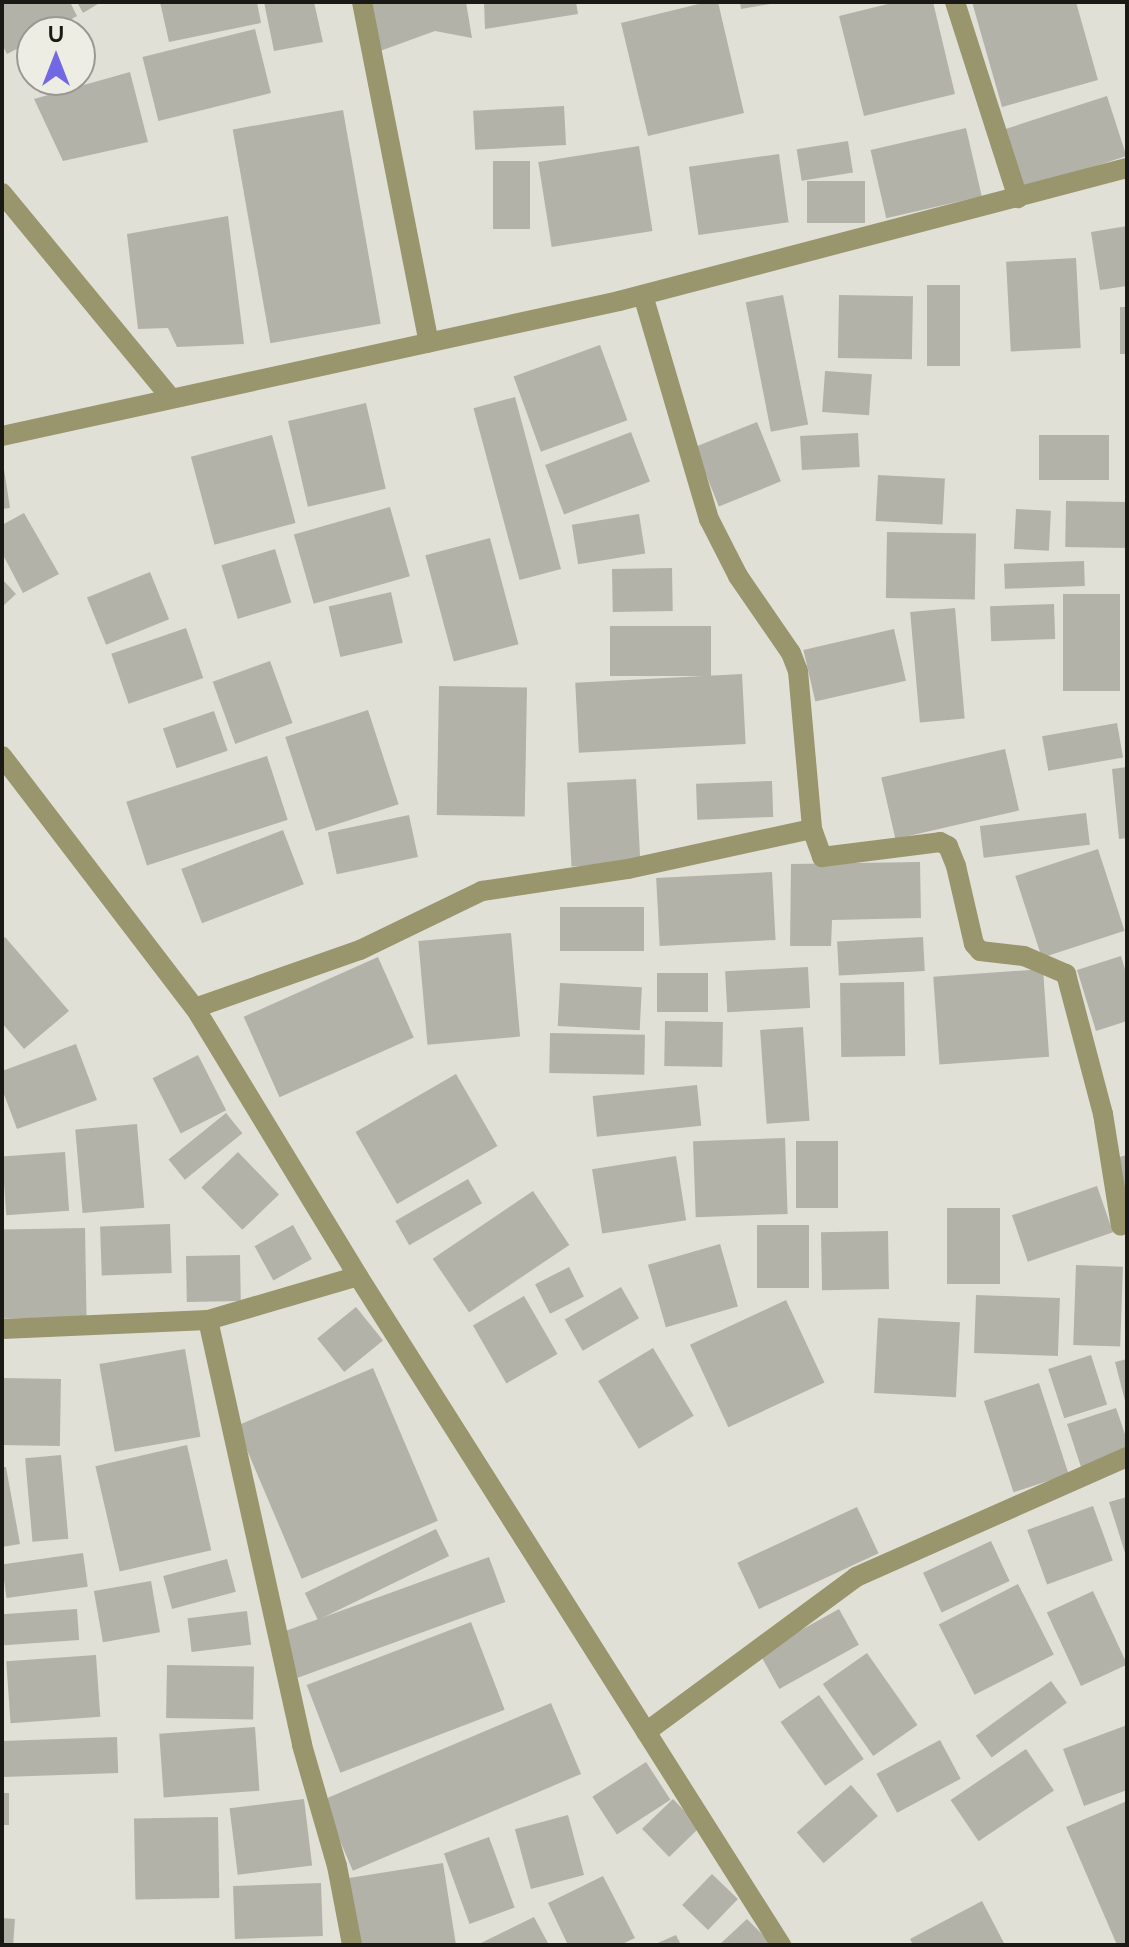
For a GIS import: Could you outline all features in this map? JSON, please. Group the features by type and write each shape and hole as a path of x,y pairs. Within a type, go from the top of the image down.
{"street":[{"path":"362,2 429,342"},
{"path":"955,2 1018,198"},
{"path":"2,436 643,295 1127,168"},
{"path":"2,193 171,398"},
{"path":"643,295 709,519 738,576 791,653 798,671 812,829 822,857 940,842 948,846 974,944 980,951 1024,956 1066,974 1103,1114 1121,1226"},
{"path":"2,756 195,1008 358,1276 781,1945"},
{"path":"195,1008 360,950 482,891 628,869 812,829"},
{"path":"2,1329 208,1320 358,1276"},
{"path":"208,1320 302,1745 337,1866 352,1945"},
{"path":"646,1732 856,1577 1127,1457"}],"building":[{"path":"2,2 70,2 77,16 16,16 16,49 7,54 2,44"},
{"path":"77,2 101,2 83,13"},
{"path":"160,2 257,2 261,23 169,42"},
{"path":"264,2 314,2 323,42 274,51"},
{"path":"371,2 466,2 472,38 435,31 380,51"},
{"path":"484,2 576,2 578,14 485,29"},
{"path":"718,2 744,113 648,136 621,23"},
{"path":"740,2 770,2 770,4 741,9"},
{"path":"896,2 933,2 955,94 864,116 839,16"},
{"path":"972,2 1076,2 1098,80 1002,107"},
{"path":"255,29 271,93 158,121 142,57"},
{"path":"130,72 148,142 63,161 34,99 45,96 96,96 96,82"},
{"path":"1107,96 1126,156 1022,190 1002,130"},
{"path":"564,106 566,145 475,150 473,111"},
{"path":"343,110 381,324 270,343 233,129"},
{"path":"966,128 982,196 886,218 871,150"},
{"path":"848,141 853,173 802,181 797,149"},
{"path":"639,146 652,231 552,247 538,162"},
{"path":"779,154 789,222 698,235 689,167"},
{"path":"493,161 530,161 530,229 493,229"},
{"path":"807,181 865,181 865,223 807,223"},
{"path":"228,216 244,344 177,347 168,328 138,329 127,234"},
{"path":"1127,226 1127,286 1100,290 1091,232"},
{"path":"1076,258 1081,348 1011,352 1006,262"},
{"path":"927,285 960,285 960,366 927,366"},
{"path":"783,295 808,425 771,432 746,302"},
{"path":"839,295 913,296 912,359 838,358"},
{"path":"1120,307 1127,307 1127,354 1120,354"},
{"path":"600,345 627,420 541,452 514,376"},
{"path":"825,371 872,374 869,415 822,412"},
{"path":"515,397 561,569 520,580 473,408"},
{"path":"366,403 386,489 308,507 288,421"},
{"path":"757,422 781,481 719,506 695,447"},
{"path":"631,432 650,481 564,514 545,465"},
{"path":"858,433 860,467 802,470 800,436"},
{"path":"272,435 296,523 214,545 191,457"},
{"path":"1039,435 1109,435 1109,480 1039,480"},
{"path":"2,470 10,508 2,509"},
{"path":"878,475 945,479 943,524 876,521"},
{"path":"1066,501 1127,502 1126,548 1065,547"},
{"path":"390,507 410,576 314,604 294,535"},
{"path":"1016,509 1051,511 1049,551 1014,549"},
{"path":"24,513 59,574 23,593 2,553 2,525"},
{"path":"639,514 645,554 578,564 572,525"},
{"path":"887,532 976,534 975,600 886,598"},
{"path":"490,538 518,644 454,662 425,555"},
{"path":"275,549 291,603 238,619 221,565"},
{"path":"1084,561 1085,586 1005,589 1004,564"},
{"path":"672,568 673,611 613,612 612,569"},
{"path":"150,572 169,619 106,645 87,597"},
{"path":"2,579 16,594 2,607"},
{"path":"391,592 403,643 340,657 329,606"},
{"path":"1063,594 1120,594 1120,691 1063,691"},
{"path":"1054,604 1055,639 991,641 990,606"},
{"path":"955,608 965,719 920,722 910,612"},
{"path":"610,626 711,626 711,676 610,676"},
{"path":"186,628 203,678 129,704 111,654"},
{"path":"894,629 906,681 815,702 803,650"},
{"path":"270,661 293,723 235,744 213,682"},
{"path":"742,674 746,744 579,753 575,683"},
{"path":"439,686 527,688 525,817 437,815"},
{"path":"368,710 399,804 316,831 285,737"},
{"path":"214,711 228,751 177,768 163,729"},
{"path":"1117,723 1123,757 1048,771 1042,736"},
{"path":"1005,749 1019,810 895,839 881,778"},
{"path":"267,756 288,820 147,865 126,802"},
{"path":"1127,767 1127,838 1119,839 1112,769"},
{"path":"636,779 640,863 571,866 567,783"},
{"path":"772,781 773,817 697,820 696,784"},
{"path":"1086,813 1090,845 984,858 980,826"},
{"path":"409,815 418,857 337,874 328,832"},
{"path":"283,830 304,884 202,923 181,869"},
{"path":"1098,849 1125,931 1042,958 1015,876"},
{"path":"920,862 921,918 832,920 831,946 790,946 791,864"},
{"path":"772,872 776,940 660,946 656,878"},
{"path":"560,907 644,907 644,951 560,951"},
{"path":"511,933 520,1037 427,1045 418,941"},
{"path":"5,937 69,1011 24,1049 2,1023 2,940"},
{"path":"923,937 925,971 839,975 837,942"},
{"path":"1121,956 1127,976 1127,1021 1096,1031 1077,970"},
{"path":"378,957 414,1037 280,1097 244,1017"},
{"path":"808,967 810,1008 727,1012 725,971"},
{"path":"1043,969 1049,1057 939,1064 933,977"},
{"path":"657,973 708,973 708,1012 657,1012"},
{"path":"904,982 905,1056 841,1057 840,983"},
{"path":"560,983 642,987 640,1030 558,1026"},
{"path":"665,1021 723,1022 722,1067 664,1066"},
{"path":"803,1027 810,1121 767,1124 760,1030"},
{"path":"550,1033 645,1035 644,1075 549,1073"},
{"path":"76,1044 97,1100 17,1129 2,1089 2,1071"},
{"path":"198,1055 226,1110 181,1133 153,1078"},
{"path":"456,1074 498,1146 397,1204 356,1132"},
{"path":"697,1085 701,1126 597,1137 593,1096"},
{"path":"226,1113 242,1133 185,1180 168,1160"},
{"path":"137,1124 144,1208 83,1213 75,1129"},
{"path":"785,1138 788,1214 696,1217 693,1141"},
{"path":"796,1141 838,1141 838,1208 796,1208"},
{"path":"65,1152 69,1211 6,1215 2,1156"},
{"path":"238,1152 279,1194 242,1230 201,1187"},
{"path":"1127,1155 1127,1198 1126,1198 1115,1158"},
{"path":"676,1156 686,1220 602,1233 592,1169"},
{"path":"468,1179 482,1203 409,1245 395,1221"},
{"path":"1097,1186 1113,1232 1028,1262 1012,1215"},
{"path":"533,1191 569,1245 469,1313 433,1259"},
{"path":"947,1208 1000,1208 1000,1284 947,1284"},
{"path":"170,1224 172,1273 102,1275 100,1226"},
{"path":"293,1225 312,1259 273,1280 255,1246"},
{"path":"757,1225 809,1225 809,1288 757,1288"},
{"path":"85,1228 87,1317 4,1318 2,1229"},
{"path":"888,1231 889,1289 822,1290 821,1232"},
{"path":"720,1244 738,1306 666,1327 648,1265"},
{"path":"240,1255 241,1301 187,1302 186,1256"},
{"path":"1076,1265 1123,1267 1120,1347 1073,1345"},
{"path":"569,1267 584,1296 550,1314 535,1284"},
{"path":"621,1287 639,1318 583,1351 565,1320"},
{"path":"976,1295 1060,1298 1058,1356 974,1353"},
{"path":"524,1296 558,1354 506,1384 473,1326"},
{"path":"786,1300 824,1382 728,1427 690,1345"},
{"path":"356,1307 383,1340 344,1372 317,1338"},
{"path":"878,1318 960,1322 956,1397 874,1393"},
{"path":"653,1348 694,1416 639,1449 598,1381"},
{"path":"185,1349 200,1437 115,1452 99,1364"},
{"path":"1091,1355 1107,1404 1064,1418 1048,1369"},
{"path":"1127,1359 1127,1405 1126,1405 1115,1362"},
{"path":"373,1368 438,1521 302,1579 237,1426"},
{"path":"2,1378 61,1379 60,1446 2,1445"},
{"path":"1039,1383 1069,1474 1014,1492 984,1401"},
{"path":"1116,1408 1127,1440 1127,1453 1081,1467 1067,1424"},
{"path":"187,1445 211,1550 120,1571 95,1466"},
{"path":"61,1455 68,1539 32,1542 25,1458"},
{"path":"2,1467 6,1467 20,1544 2,1547"},
{"path":"1127,1497 1127,1556 1126,1556 1109,1502"},
{"path":"1093,1506 1113,1561 1047,1584 1027,1530"},
{"path":"857,1507 879,1553 759,1609 737,1563"},
{"path":"436,1529 449,1556 318,1620 305,1593"},
{"path":"991,1541 1010,1581 942,1613 923,1573"},
{"path":"83,1553 88,1587 7,1598 2,1564"},
{"path":"489,1557 505,1602 298,1678 281,1633"},
{"path":"227,1559 236,1592 172,1609 163,1576"},
{"path":"151,1581 160,1632 103,1642 94,1591"},
{"path":"1018,1584 1054,1654 975,1695 939,1624"},
{"path":"1093,1591 1127,1665 1081,1686 1047,1613"},
{"path":"77,1609 79,1640 4,1645 2,1614"},
{"path":"839,1609 859,1645 779,1689 759,1653"},
{"path":"247,1611 251,1645 192,1652 187,1618"},
{"path":"471,1622 505,1710 340,1773 307,1685"},
{"path":"867,1653 917,1725 873,1756 823,1684"},
{"path":"96,1655 100,1717 11,1723 6,1661"},
{"path":"167,1665 254,1667 253,1720 166,1718"},
{"path":"1051,1681 1067,1703 992,1758 976,1736"},
{"path":"819,1695 864,1759 825,1786 780,1722"},
{"path":"551,1703 581,1774 353,1871 323,1800"},
{"path":"1127,1725 1127,1790 1084,1806 1063,1749"},
{"path":"255,1727 259,1791 164,1798 159,1734"},
{"path":"117,1737 118,1773 3,1777 2,1741"},
{"path":"940,1740 961,1779 897,1813 876,1774"},
{"path":"1026,1749 1054,1790 979,1841 951,1800"},
{"path":"646,1762 671,1800 617,1835 592,1797"},
{"path":"851,1785 878,1816 824,1863 797,1832"},
{"path":"2,1793 9,1793 9,1825 2,1825"},
{"path":"304,1799 312,1866 238,1875 230,1808"},
{"path":"673,1799 700,1827 669,1857 642,1829"},
{"path":"1127,1801 1127,1945 1117,1945 1066,1827"},
{"path":"568,1815 584,1875 531,1889 515,1829"},
{"path":"218,1817 219,1898 135,1899 134,1818"},
{"path":"489,1837 515,1907 470,1924 444,1853"},
{"path":"443,1863 456,1945 359,1945 349,1878"},
{"path":"712,1874 738,1899 708,1930 682,1905"},
{"path":"603,1876 635,1938 620,1945 568,1945 548,1903"},
{"path":"321,1883 323,1936 235,1939 233,1886"},
{"path":"982,1901 1005,1945 913,1945 910,1939"},
{"path":"534,1917 549,1945 477,1945"},
{"path":"2,1918 15,1919 13,1945 2,1945"},
{"path":"747,1919 771,1943 719,1945"},
{"path":"676,1935 681,1945 653,1945"}]}
